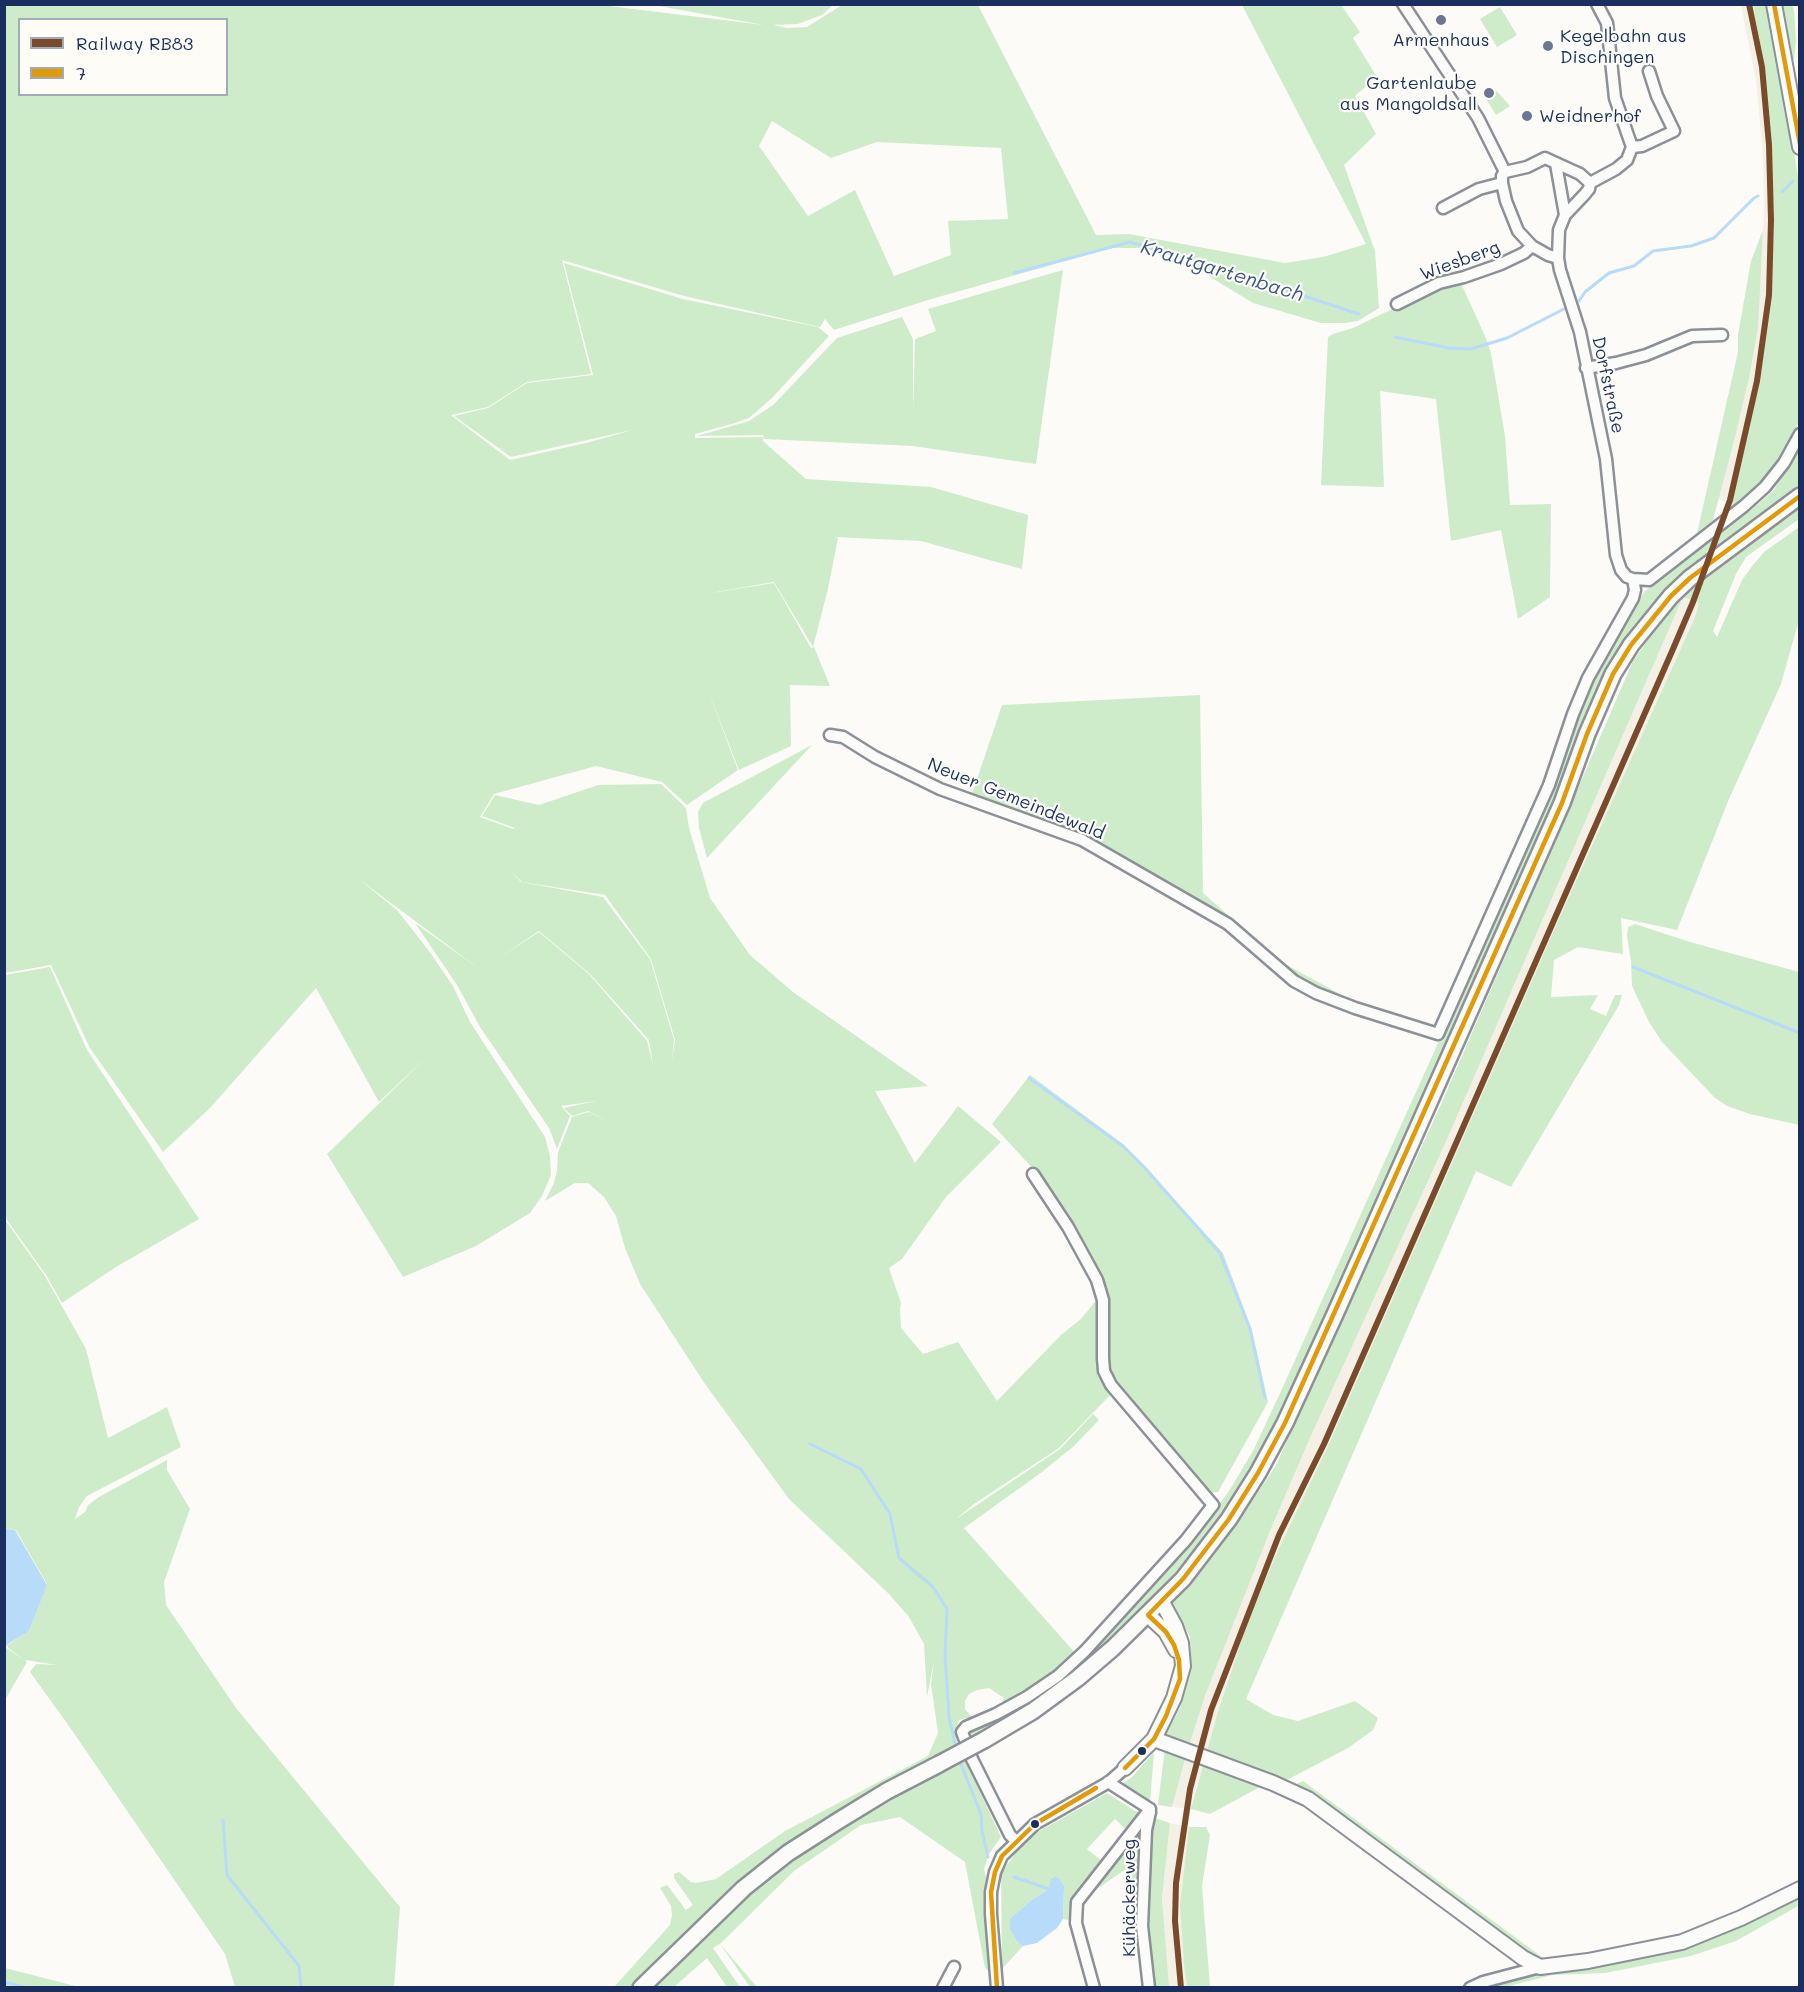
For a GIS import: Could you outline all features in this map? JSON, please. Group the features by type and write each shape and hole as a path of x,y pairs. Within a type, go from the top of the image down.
{"main road":[{"path":"641,1988 744,1888 788,1853 877,1797 1033,1711 1078,1678 1162,1602 1183,1579 1228,1519 1258,1473 1285,1423 1562,802 1587,734 1613,674 1631,645 1671,596 1699,572 1800,496"}],"street":[{"path":"1403,4 1478,118 1504,177 1506,201 1518,231 1532,246 1558,258"},
{"path":"1590,183 1616,169 1627,159 1632,147 1615,98 1607,23 1597,4"},
{"path":"1774,4 1800,147"},
{"path":"1632,147 1642,146 1674,131 1657,96 1648,70"},
{"path":"1443,208 1542,158 1580,174 1590,183"},
{"path":"1556,164 1564,215"},
{"path":"1564,215 1589,189 1590,183"},
{"name":"Dorfstraße","path":"1564,215 1559,230 1560,270 1580,332 1606,459 1616,555 1621,570 1627,577 1633,579"},
{"name":"Wiesberg","path":"1396,304 1439,283 1501,264 1524,253 1532,246"},
{"path":"1586,368 1636,358 1692,336 1722,335"},
{"path":"1633,579 1649,580 1766,487 1784,463 1800,434"},
{"name":"Neuer Gemeindewald","path":"830,735 843,736 875,757 940,789 1082,840 1228,924 1294,981 1316,993 1355,1008 1438,1035 1549,785 1588,678 1633,598 1635,590 1633,579"},
{"path":"1016,1841 1010,1835 976,1768 962,1732 966,1727 1027,1697 1065,1670 1186,1540 1213,1505 1111,1386 1104,1371 1102,1358 1103,1300 1096,1280 1064,1220 1033,1174"},
{"path":"997,1988 991,1892 995,1872 1002,1856 1035,1824 1108,1782 1125,1768 1154,1739 1166,1716 1183,1666 1181,1643 1162,1602"},
{"path":"1148,1615 1166,1632 1174,1645 1179,1660 1180,1679"},
{"path":"1154,1739 1273,1783 1308,1799 1523,1958 1540,1967"},
{"path":"1094,1988 1076,1923 1077,1902 1150,1809 1108,1782"},
{"name":"Kühäckerweg","path":"1149,1988 1142,1926 1146,1830 1150,1809"},
{"path":"1470,1988 1483,1982 1540,1967 1682,1942 1741,1918 1800,1889"},
{"path":"943,1988 954,1967"}],"shaded area":[{"path":"1741,5 1753,5 1764,66 1771,146 1774,221 1771,296 1760,381 1732,504 1718,499 1733,445 1759,283 1764,217 1763,156 1756,81"},
{"path":"1683,597 1699,603 1695,617 1588,854 1328,1446 1280,1546 1196,1788 1191,1809 1172,1807 1205,1696 1270,1531 1310,1438 1445,1144"},
{"path":"1170,1823 1190,1827 1180,1905 1187,1987 1169,1988 1162,1900"}],"green space":[{"path":"593,4 764,25 653,5 833,5 822,15 798,24 773,25 787,28 807,27 842,5 978,5 1096,235 1129,234 1285,263 1323,257 1366,244 1242,5 1341,5 1360,32 1353,38 1377,77 1355,96 1376,134 1344,165 1375,251 1379,308 1358,321 1321,323 1253,303 1179,258 1145,248 1111,248 928,300 834,330 825,319 820,327 684,296 562,260 591,374 527,382 488,407 451,415 510,460 632,430 511,457 454,416 488,408 527,383 593,375 564,263 683,299 818,327 829,336 772,398 749,418 695,434 695,438 763,437 763,441 806,479 931,487 1028,515 1022,569 921,541 835,537 838,538 828,589 813,647 774,582 705,594 774,583 811,648 814,647 830,686 790,685 791,746 739,770 707,688 738,770 687,805 662,782 596,766 494,794 480,817 515,828 482,816 495,795 539,805 598,785 661,784 686,808 689,828 710,898 750,955 793,992 928,1086 875,1091 915,1163 958,1106 1001,1142 946,1197 902,1259 889,1268 901,1303 901,1328 923,1354 958,1342 997,1401 1061,1335 1081,1319 1098,1298 1100,1313 1097,1345 1100,1371 1113,1392 1059,1448 974,1504 956,1519 1060,1449 1093,1414 1099,1420 1074,1446 1042,1472 964,1528 1077,1655 1061,1670 1001,1706 1004,1698 989,1688 969,1694 965,1701 965,1709 972,1717 959,1720 955,1731 958,1745 1001,1837 989,1854 984,1869 988,1885 986,1924 993,1975 985,1968 965,1862 900,1817 861,1825 794,1871 721,1943 713,1948 740,1987 727,1987 707,1958 674,1987 655,1987 724,1916 789,1861 846,1823 955,1764 947,1749 753,1872 714,1906 697,1927 638,1987 614,1987 670,1925 671,1906 660,1888 667,1885 686,1910 693,1905 674,1878 674,1874 679,1872 691,1882 696,1883 716,1879 785,1831 928,1756 938,1733 931,1684 934,1661 927,1697 924,1644 909,1617 889,1594 789,1499 705,1384 640,1284 625,1248 616,1216 604,1197 588,1183 575,1183 545,1201 554,1183 558,1152 572,1117 589,1112 611,1123 588,1111 572,1116 564,1108 596,1101 561,1106 570,1116 557,1149 549,1128 480,1027 457,985 415,923 481,970 360,880 397,910 429,951 453,986 470,1022 545,1137 550,1156 551,1175 542,1196 530,1213 476,1246 403,1277 327,1154 428,1056 379,1102 316,988 210,1108 163,1152 90,1048 51,965 5,973 5,5","holes":["772,121 831,158 877,142 1001,148 1008,219 948,221 951,255 894,276 855,190 808,216 759,146","508,869 522,882 605,895 651,959 675,1040 672,1061 674,1040 650,959 603,897 521,882","539,931 590,974 649,1040 653,1065 647,1041 589,974 539,932 497,959"]},
{"path":"1753,5 1769,5 1799,183 1799,421 1784,453 1762,483 1731,507 1760,381 1771,295 1774,221 1771,146 1764,66"},
{"path":"1780,5 1792,5 1794,10 1796,41 1794,60 1786,52"},
{"path":"1500,7 1517,35 1497,47 1480,19"},
{"path":"1493,87 1510,106 1496,115 1483,94"},
{"path":"1763,230 1758,328 1749,378 1713,520 1697,533 1738,352 1738,335 1751,261"},
{"path":"1063,270 1036,464 913,446 764,439 763,435 697,436 749,421 773,405 837,338 902,317 913,339 913,412 915,339 936,331 928,309"},
{"path":"1460,281 1491,353 1505,436 1510,505 1551,504 1550,597 1518,619 1501,530 1451,541 1436,399 1380,391 1384,487 1321,485 1328,337"},
{"path":"1799,450 1799,485 1684,573 1652,606 1619,646 1597,690 1583,726 1570,771 1363,1244 1249,1481 1167,1583 1115,1639 1065,1680 970,1738 969,1733 984,1723 1037,1695 1148,1588 1203,1527 1229,1491 1253,1451 1281,1391 1541,815 1571,737 1575,714 1608,647 1644,592 1773,491"},
{"path":"1799,506 1799,519 1746,557 1736,574 1713,631 1717,637 1742,580 1753,565 1764,552 1799,527 1799,620 1781,684 1729,799 1677,930 1621,918 1623,954 1578,947 1554,960 1551,997 1598,995 1590,1009 1606,1016 1615,995 1622,995 1619,1005 1511,1187 1476,1171 1246,1699 1273,1715 1298,1721 1355,1701 1378,1718 1373,1730 1348,1748 1283,1782 1271,1781 1210,1814 1191,1809 1218,1712 1247,1624 1695,617 1699,603 1683,597 1761,532"},
{"path":"1683,597 1445,1144 1310,1438 1270,1531 1205,1696 1172,1807 1158,1805 1167,1731 1180,1708 1191,1670 1190,1637 1172,1604 1229,1534 1275,1467 1443,1100 1633,661 1660,623"},
{"path":"1200,695 1203,893 1283,963 1340,994 1305,985 1241,930 1200,901 1092,842 1091,836 971,797 1002,705"},
{"path":"812,745 707,858 699,828 698,812 703,803"},
{"path":"1635,924 1690,942 1799,972 1799,1125 1750,1114 1727,1106 1714,1097 1662,1042 1649,1022 1632,986 1627,936 1628,927"},
{"path":"50,967 87,1050 199,1219 116,1267 62,1303 46,1275 7,1220 4,1209 5,975"},
{"path":"1030,1075 1124,1145 1223,1253 1252,1330 1268,1402 1218,1492 1209,1493 1111,1376 1105,1359 1107,1295 1035,1171 992,1124"},
{"path":"5,1216 6,1221 45,1276 86,1349 108,1438 167,1407 181,1447 87,1496 79,1507 75,1519 99,1497 167,1460 167,1470 190,1509 164,1582 166,1605 236,1708 400,1907 394,1987 235,1987 225,1954 30,1672 36,1664 57,1665 25,1660 27,1662 5,1700 5,1647 24,1660 6,1646 29,1631 47,1584 16,1530 6,1529 5,1531"},
{"path":"1154,1752 1150,1802 1120,1785 1132,1777"},
{"path":"1303,1781 1546,1960 1528,1954 1291,1789"},
{"path":"1107,1793 1135,1811 1170,1823 1162,1899 1169,1987 1153,1987 1145,1927 1147,1893 1123,1871 1094,1891 1068,1920 1063,1919 1064,1887 1049,1889 1033,1899 1010,1930 1018,1943 1023,1946 1002,1969 1001,1873 1027,1838","holes":["1115,1819 1135,1838 1116,1858 1102,1861 1087,1849"]},
{"path":"1189,1827 1206,1827 1210,1835 1202,1886 1210,1987 1187,1987 1180,1905"},
{"path":"1793,1897 1797,1899 1798,1906 1736,1941 1691,1956 1605,1973 1552,1975 1505,1987 1477,1988 1516,1976 1606,1961"},
{"path":"720,1944 757,1987 750,1987"},
{"path":"5,1968 79,1987 5,1987"}],"water":[{"path":"6,1529 15,1530 47,1585 29,1631 5,1646 4,1532"},
{"path":"1059,1878 1064,1887 1063,1919 1057,1928 1037,1943 1023,1946 1018,1943 1010,1930 1010,1919 1033,1899 1049,1889 1051,1879"}],"waterway":[{"name":"Krautgartenbach","path":"1782,192 1793,181"},
{"name":"Krautgartenbach","path":"1579,301 1585,292 1609,273 1634,266 1653,251 1691,246 1714,238 1758,196"},
{"name":"Krautgartenbach","path":"1014,273 1130,242 1359,314"},
{"name":"Krautgartenbach","path":"1395,337 1449,348 1471,349 1507,338 1564,309"},
{"path":"1633,967 1800,1033"},
{"path":"1029,1078 1123,1146 1220,1253 1250,1329 1265,1398"},
{"path":"810,1444 861,1469 890,1514 899,1558 933,1587 947,1609 945,1655 949,1717 956,1749"},
{"path":"959,1759 981,1814 988,1857"},
{"path":"223,1820 227,1875 299,1966 301,1988"},
{"path":"1014,1877 1049,1889 1050,1892"},
{"path":"4,1982 28,1988"}],"rail line":[{"name":"RB83","path":"1181,1988 1175,1921 1176,1883 1190,1789 1211,1710 1279,1535 1324,1444 1673,649 1693,602 1730,500 1757,381 1769,295 1771,220 1769,145 1762,67 1749,4"}],"transit line":[{"name":"7","path":"1774,4 1800,144"},
{"name":"7","path":"1125,1768 1154,1739 1166,1716 1180,1679 1179,1660 1174,1645 1166,1632 1148,1615 1183,1579 1229,1519 1258,1473 1285,1423 1562,803 1587,734 1613,674 1631,645 1671,596 1690,578 1800,496"},
{"name":"7","path":"997,1988 991,1892 995,1872 1002,1856 1035,1824 1096,1788"}],"place":[{"name":"Armenhaus","path":"1441,20"},
{"name":"Kegelbahn aus Dischingen","path":"1548,46"},
{"name":"Gartenlaube aus Mangoldsall","path":"1489,93"},
{"name":"Weidnerhof","path":"1527,116"}]}
